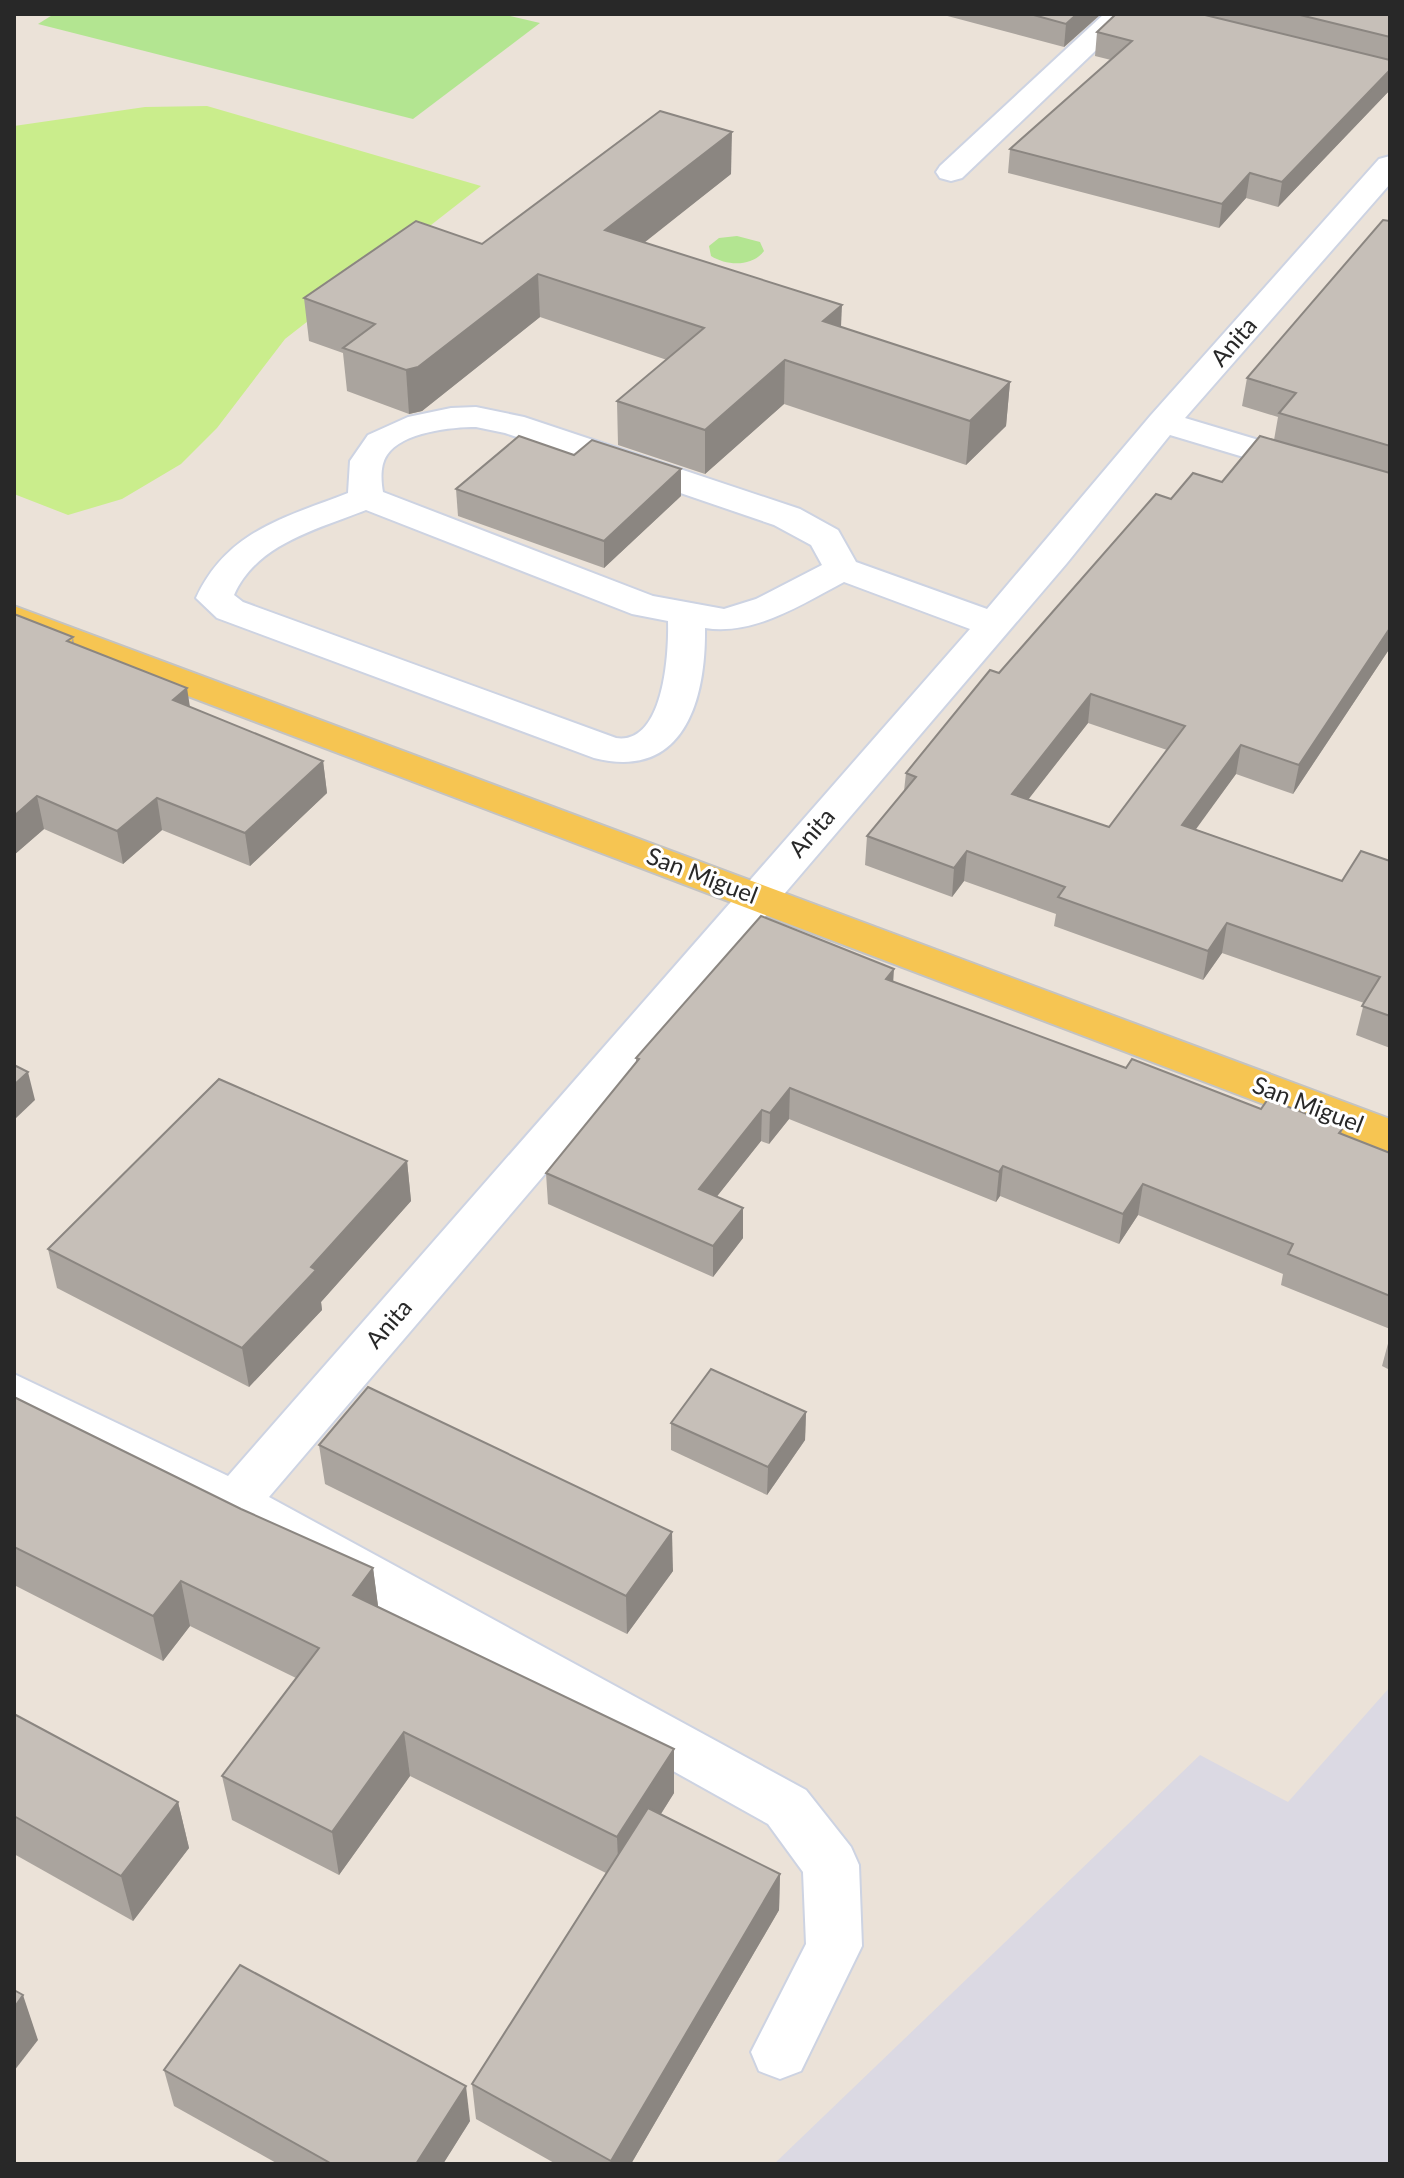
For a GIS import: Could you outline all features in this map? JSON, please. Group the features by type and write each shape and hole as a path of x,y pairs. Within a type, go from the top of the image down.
{"main road":[{"name":"San Miguel","path":"14,617 1390,1136"}],"street":[{"path":"951,172 1120,14"},
{"name":"Anita","path":"235,1502 1163,422 1390,165"},
{"path":"366,498 363,481 372,450 396,433 429,421 474,417 512,424 787,517 825,538 842,569 992,624"},
{"path":"1163,422 1390,490"},
{"path":"686,613 689,647 685,678 669,722 653,742 630,752 608,749 245,615 214,598 220,578 256,546 366,498 645,606 686,613 725,620 769,607 842,569"},
{"path":"14,1393 235,1502 787,1807 831,1865 834,1946 780,2052"}],"shaded area":[{"path":"1390,1687 1390,2164 774,2164 1200,1755 1288,1802"}],"green space":[{"path":"54,14 501,14 540,23 413,119 38,24"},
{"path":"207,106 481,186 285,339 217,428 181,464 122,499 68,515 14,494 14,126 145,107"},
{"path":"737,236 760,242 764,251 753,260 739,263 724,262 711,256 709,246 719,238"}],"building":[{"path":"1030,14 1077,14 1066,24"},
{"path":"1116,14 1201,14 1390,60 1390,70 1282,182 1250,173 1222,204 1010,149 1132,41 1097,32"},
{"path":"1296,14 1390,14 1390,37"},
{"path":"660,111 732,132 605,230 842,305 823,321 1010,382 970,421 785,360 705,430 617,401 704,328 538,274 418,367 406,370 343,348 375,324 304,298 416,221 482,244"},
{"path":"1383,220 1390,221 1390,446 1279,413 1296,393 1247,378"},
{"path":"519,436 574,455 592,440 681,469 604,541 456,489"},
{"path":"1260,436 1390,473 1390,628 1299,765 1241,745 1182,825 1342,881 1361,851 1390,861 1390,1016 1362,1006 1380,977 1227,923 1208,951 1058,897 1065,887 967,851 954,868 867,836 916,777 906,773 990,670 999,673 1156,494 1171,499 1193,473 1222,482","holes":["1091,694 1185,726 1109,827 1012,794"]},
{"path":"14,614 73,637 67,641 187,688 173,700 323,761 245,833 157,798 117,831 37,796 14,816"},
{"path":"761,916 894,969 886,979 1126,1068 1132,1059 1261,1109 1268,1099 1343,1128 1339,1133 1390,1153 1390,1296 1288,1254 1293,1244 1143,1184 1123,1214 1003,1166 999,1172 790,1088 770,1113 762,1110 699,1189 743,1208 713,1246 546,1173 639,1059 636,1058"},
{"path":"14,1065 28,1072 14,1085"},
{"path":"219,1079 407,1161 311,1267 316,1270 242,1348 48,1249"},
{"path":"711,1369 806,1412 768,1467 671,1423"},
{"path":"368,1387 672,1532 626,1596 319,1445"},
{"path":"14,1397 241,1509 373,1568 353,1595 674,1749 617,1837 404,1732 332,1832 222,1776 319,1648 181,1581 153,1616 14,1547"},
{"path":"14,1714 178,1802 121,1876 14,1816"},
{"path":"648,1808 780,1874 611,2161 472,2084"},
{"path":"240,1965 466,2086 416,2164 332,2164 164,2070"},
{"path":"14,1990 23,1995 14,2008"}]}
